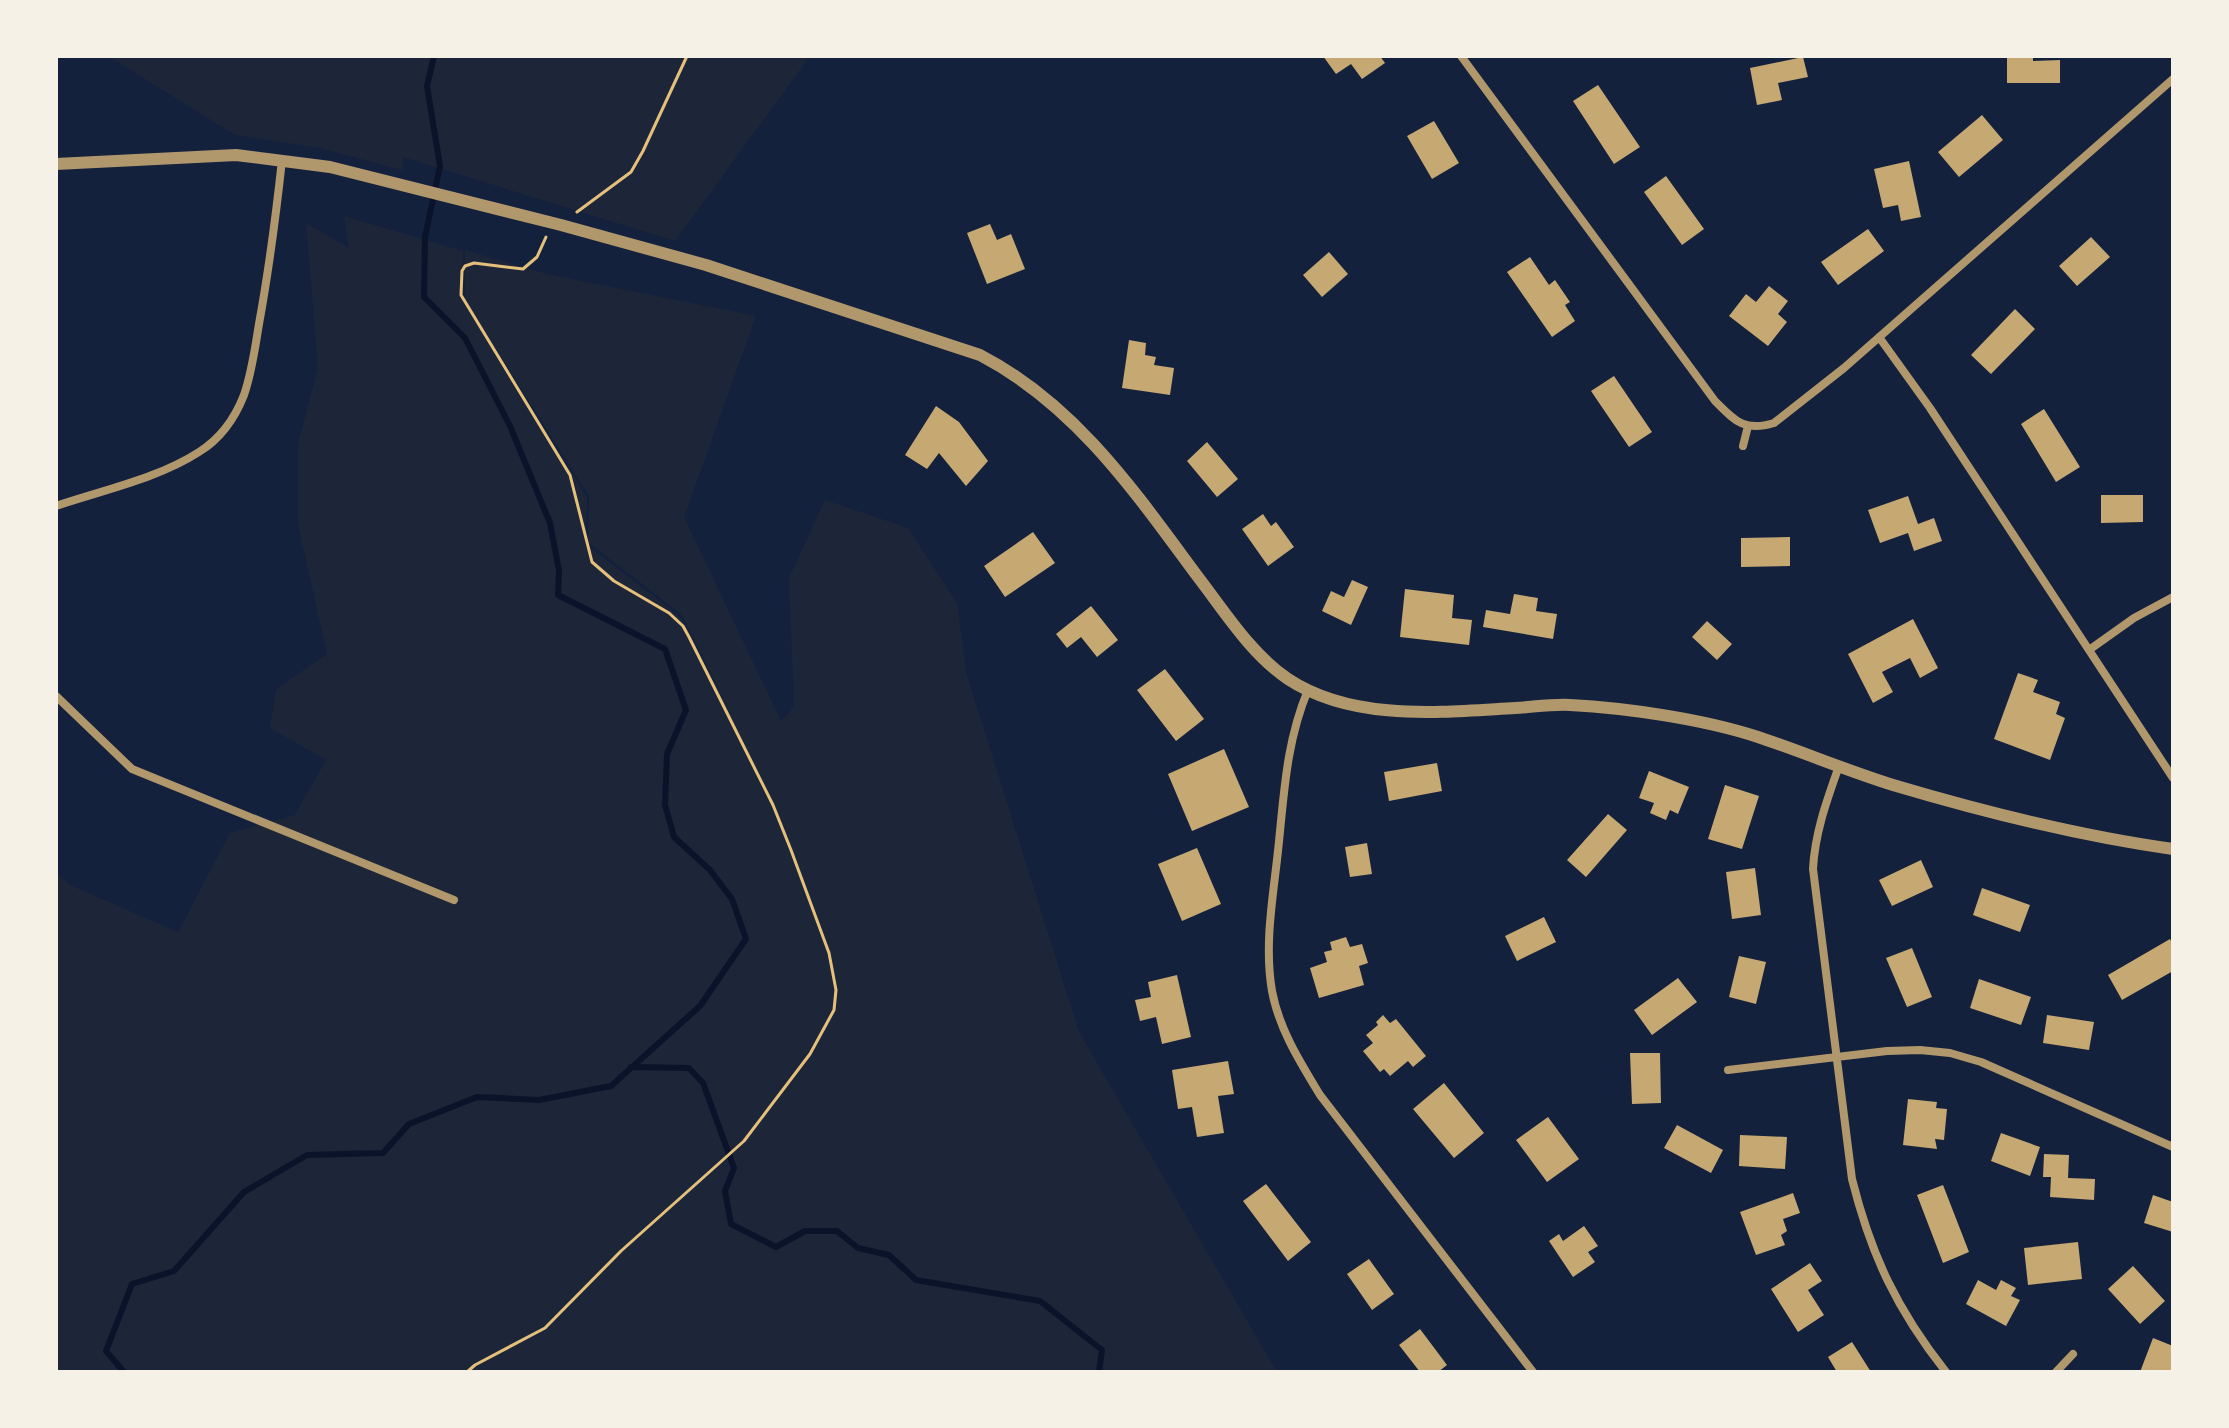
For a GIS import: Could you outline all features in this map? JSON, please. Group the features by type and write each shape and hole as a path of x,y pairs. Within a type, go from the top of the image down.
{"street":[{"path":"1461,56 1700,381 1734,420 1760,427 1774,423 1879,337 2173,79"},
{"path":"56,164 210,155 330,167 706,265 980,355 1012,371 1086,434 1134,490 1241,634 1270,664 1308,690 1330,699 1400,710 1568,705 1683,719 1757,737 1892,784 2050,825 2173,849"},
{"path":"56,506 172,466 200,452 230,422 243,398 251,371 282,160"},
{"path":"1879,337 1930,408 2173,778"},
{"path":"1743,446 1748,426"},
{"path":"2089,650 2134,618 2173,597"},
{"path":"1308,690 1291,736 1270,926 1269,966 1280,1019 1298,1059 1320,1095 1533,1372"},
{"path":"56,696 132,769 454,900"},
{"path":"1839,766 1820,820 1814,845 1813,869 1852,1179 1862,1221 1894,1297 1918,1336 1946,1372"},
{"path":"1728,1070 1887,1051 1950,1053 1981,1062 2173,1147"},
{"path":"2056,1372 2073,1354"}],"path":[{"path":"467,1372 545,1328 585,1285 739,1146 794,1076 834,1010 834,972 820,926 773,805 689,637 683,626 669,613 614,581 592,562 570,475 461,295 465,266 474,263 523,269 537,257 546,237 631,172 687,56"}],"shaded area":[{"path":"108,56 810,56 675,241 403,157 402,170 320,148 235,135"},
{"path":"344,216 463,251 463,301 587,497 586,544 680,617 736,724 682,615 588,542 589,496 465,300 465,250 547,274 756,316 684,517 781,721 794,707 789,578 825,500 908,528 957,603 966,672 1079,1032 1277,1372 56,1372 56,873 70,885 178,932 230,833 295,815 326,760 270,728 276,689 327,654 298,525 298,444 318,368 306,223 349,248"}],"building":[{"path":"1323,56 1380,56 1385,63 1362,79 1351,64 1336,74"},
{"path":"2007,56 2033,56 2033,61 2060,60 2060,83 2007,83"},
{"path":"1803,57 1808,77 1778,83 1782,100 1757,105 1750,68"},
{"path":"1598,85 1640,147 1614,164 1573,101"},
{"path":"1982,115 2003,140 1959,177 1938,152"},
{"path":"1434,121 1459,163 1432,179 1407,136"},
{"path":"1909,161 1921,217 1901,221 1898,205 1883,208 1874,169"},
{"path":"1666,176 1704,229 1682,245 1644,192"},
{"path":"990,224 997,240 1011,234 1025,269 987,284 967,233"},
{"path":"1868,229 1884,251 1838,285 1821,262"},
{"path":"2091,237 2110,257 2077,286 2059,266"},
{"path":"1329,252 1348,274 1322,297 1303,275"},
{"path":"1530,257 1549,285 1555,280 1570,302 1565,305 1575,321 1552,337 1507,272"},
{"path":"1769,286 1788,301 1778,314 1787,322 1768,346 1729,316 1746,294 1756,302"},
{"path":"2015,309 2035,329 1991,374 1971,355"},
{"path":"1129,340 1146,343 1145,355 1156,357 1154,365 1174,368 1170,395 1122,388"},
{"path":"1614,376 1652,432 1629,447 1591,391"},
{"path":"936,406 959,422 988,461 966,486 939,453 927,469 905,455"},
{"path":"2044,409 2080,467 2056,482 2021,424"},
{"path":"1207,442 1238,479 1217,497 1187,461"},
{"path":"2101,495 2143,495 2143,522 2101,523"},
{"path":"1908,496 1918,524 1934,518 1942,541 1914,551 1908,533 1880,543 1868,510"},
{"path":"1263,514 1271,526 1276,522 1294,547 1268,566 1242,529"},
{"path":"1033,532 1055,563 1005,597 984,566"},
{"path":"1790,537 1790,566 1741,567 1741,538"},
{"path":"1352,580 1368,587 1351,625 1322,611 1331,591 1344,597"},
{"path":"1405,589 1454,595 1452,618 1472,620 1469,645 1400,637"},
{"path":"1514,594 1538,598 1536,611 1557,614 1553,639 1483,627 1486,610 1510,614"},
{"path":"1091,606 1118,640 1097,657 1081,637 1067,648 1056,634"},
{"path":"1913,619 1938,668 1920,678 1910,658 1882,672 1893,692 1873,703 1848,654"},
{"path":"1707,621 1732,644 1717,660 1692,637"},
{"path":"1165,669 1204,719 1176,741 1137,690"},
{"path":"2018,673 2038,680 2033,692 2060,702 2056,714 2065,718 2050,760 1994,739"},
{"path":"1224,749 1249,807 1192,831 1168,774"},
{"path":"1437,763 1442,791 1389,801 1384,772"},
{"path":"1649,771 1689,787 1678,814 1670,810 1666,820 1650,813 1654,803 1639,798"},
{"path":"1725,785 1759,796 1742,849 1708,839"},
{"path":"1608,814 1627,830 1586,877 1567,860"},
{"path":"1367,843 1372,874 1350,877 1345,847"},
{"path":"1197,848 1221,904 1182,921 1158,864"},
{"path":"1921,860 1933,887 1892,906 1879,880"},
{"path":"1755,868 1761,915 1732,919 1726,872"},
{"path":"1982,888 2030,905 2020,932 1973,915"},
{"path":"1544,917 1556,942 1517,961 1505,936"},
{"path":"1346,937 1350,947 1362,944 1368,963 1359,966 1364,985 1319,998 1310,968 1327,962 1324,952 1332,950 1330,942"},
{"path":"2170,939 2173,945 2173,971 2122,1000 2108,975"},
{"path":"1912,948 1932,997 1907,1007 1886,958"},
{"path":"1739,956 1766,962 1756,1004 1729,997"},
{"path":"1177,975 1191,1037 1162,1044 1156,1017 1140,1021 1135,1000 1151,997 1148,982"},
{"path":"1678,978 1697,1002 1652,1035 1634,1010"},
{"path":"1979,979 2031,997 2021,1025 1970,1008"},
{"path":"1383,1015 1390,1023 1396,1019 1426,1056 1413,1067 1408,1061 1390,1076 1384,1069 1380,1072 1363,1051 1373,1043 1366,1035 1378,1025 1376,1022"},
{"path":"2047,1015 2094,1022 2089,1050 2043,1043"},
{"path":"1630,1053 1660,1053 1661,1103 1632,1104"},
{"path":"1228,1061 1234,1094 1218,1096 1224,1133 1197,1137 1192,1107 1178,1109 1172,1070"},
{"path":"1444,1083 1484,1133 1454,1158 1413,1109"},
{"path":"1908,1099 1937,1102 1936,1108 1947,1109 1944,1140 1935,1139 1937,1149 1903,1145"},
{"path":"1548,1117 1579,1159 1547,1182 1516,1140"},
{"path":"1677,1125 1723,1150 1711,1173 1664,1148"},
{"path":"2001,1133 2040,1147 2030,1176 1991,1161"},
{"path":"1740,1135 1787,1137 1785,1169 1739,1166"},
{"path":"2044,1154 2069,1155 2068,1178 2095,1179 2094,1200 2050,1197 2051,1177 2043,1177"},
{"path":"1266,1184 1311,1242 1288,1261 1243,1201"},
{"path":"1943,1185 1969,1252 1943,1263 1917,1195"},
{"path":"1793,1193 1800,1213 1783,1219 1787,1231 1781,1235 1785,1245 1756,1255 1740,1212"},
{"path":"2153,1195 2173,1202 2173,1232 2144,1223"},
{"path":"1584,1226 1598,1246 1588,1252 1595,1262 1573,1277 1549,1241 1559,1234 1563,1241"},
{"path":"2078,1242 2082,1279 2028,1285 2024,1248"},
{"path":"1369,1259 1394,1294 1372,1310 1347,1274"},
{"path":"1810,1263 1822,1281 1808,1290 1824,1315 1798,1332 1771,1289"},
{"path":"2133,1266 2165,1301 2140,1324 2108,1289"},
{"path":"1978,1280 1996,1290 2001,1280 2016,1288 2011,1296 2020,1300 2006,1326 1966,1304"},
{"path":"1420,1329 1447,1365 1438,1372 1420,1372 1399,1345"},
{"path":"2153,1338 2173,1346 2173,1372 2140,1372"},
{"path":"1852,1342 1871,1372 1837,1372 1828,1357"}],"waterway":[{"path":"124,1372 106,1351 132,1284 174,1271 244,1192 307,1155 383,1153 409,1124 477,1097 539,1100 611,1086 700,1006 746,939 732,899 710,870 674,837 665,805 667,754 686,710 665,649 558,595 559,571 550,523 510,426 465,338 424,297 425,237 440,166 427,86 434,56"},
{"path":"631,1067 689,1068 703,1083 734,1168 725,1191 731,1224 776,1247 805,1231 837,1231 858,1248 889,1255 916,1280 1040,1301 1102,1350 1099,1372"}]}
